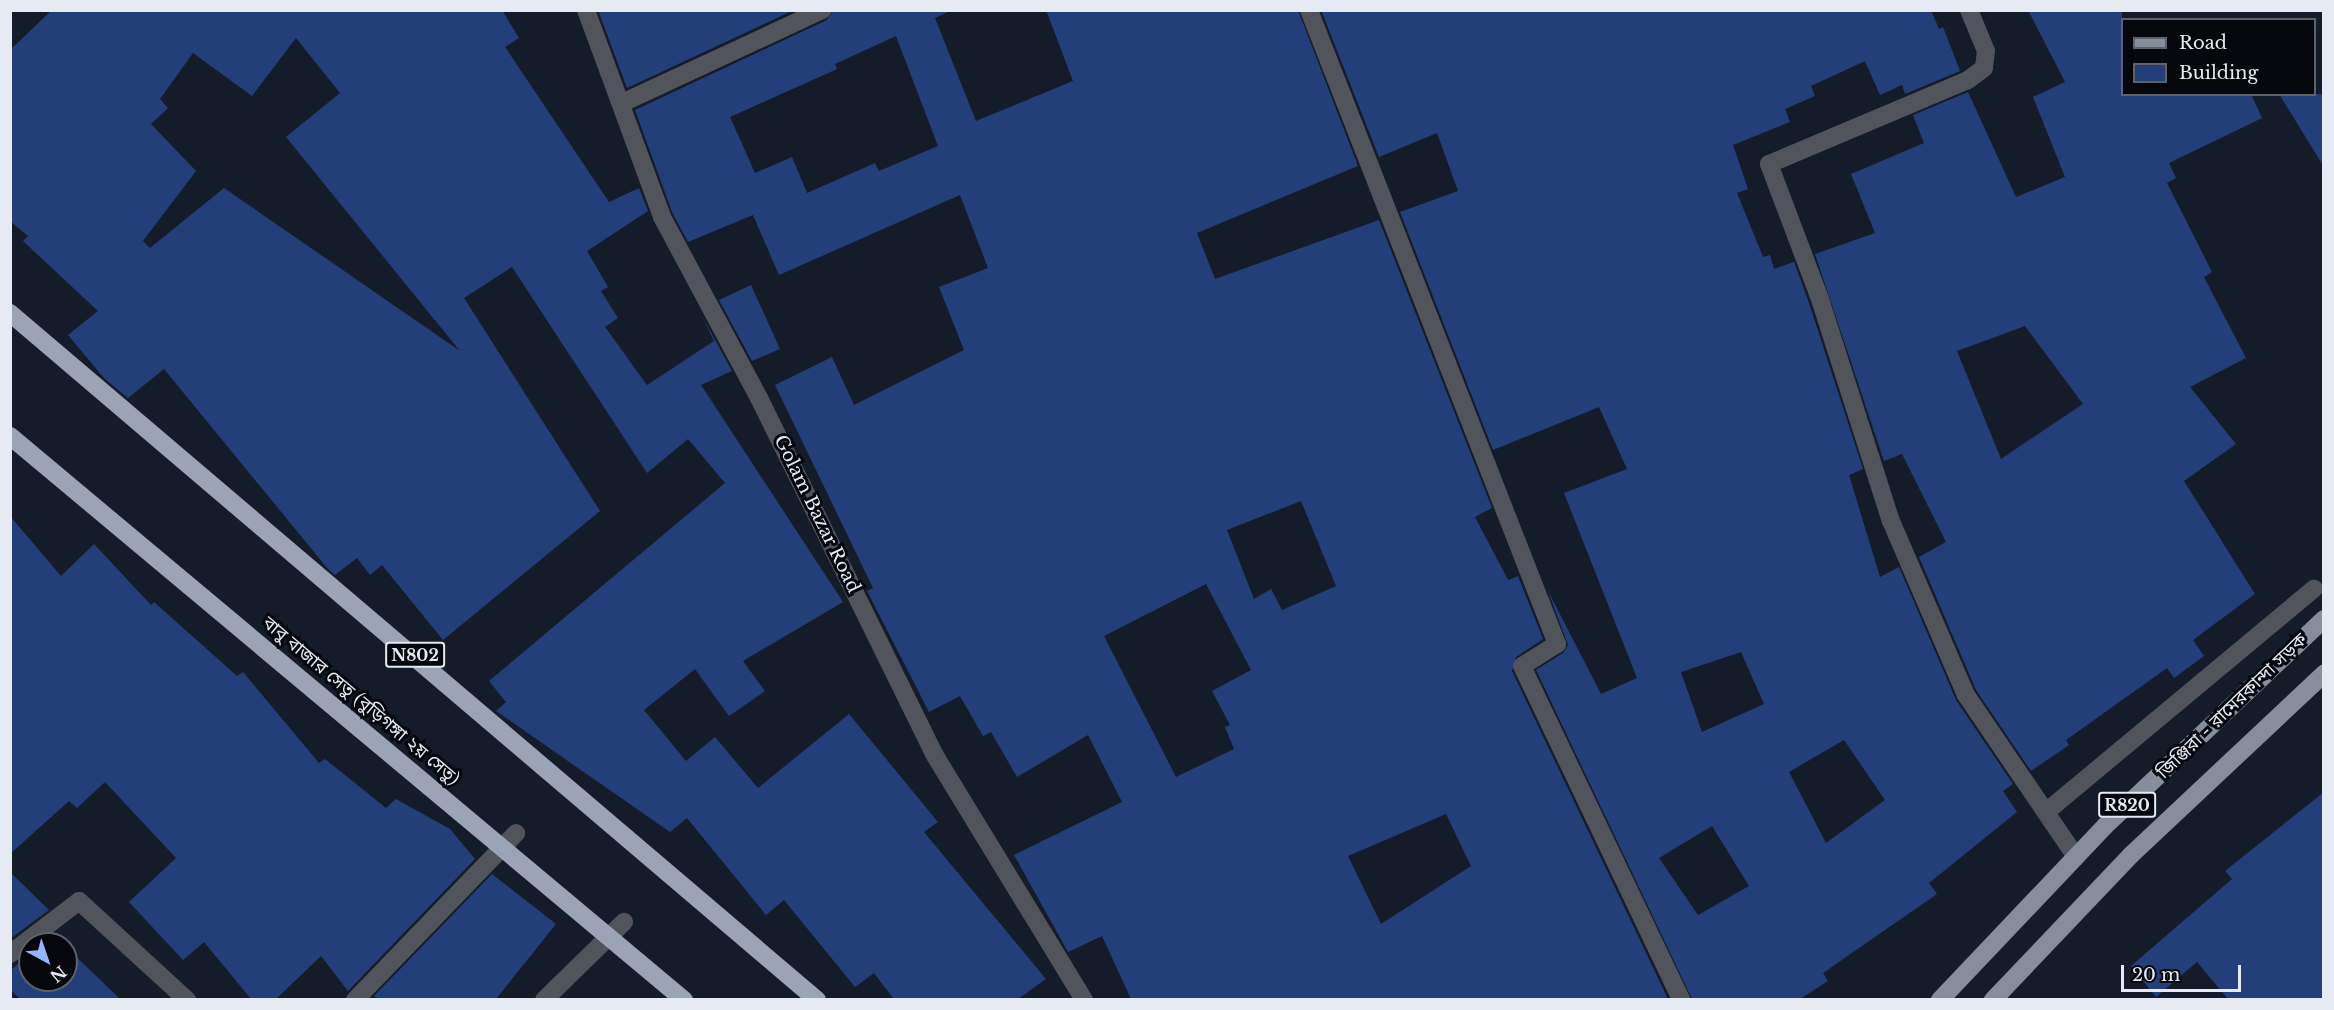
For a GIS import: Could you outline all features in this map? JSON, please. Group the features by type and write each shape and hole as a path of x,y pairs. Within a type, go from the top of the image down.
{"highway":[{"name":"N802","path":"10,313 817,999"},
{"name":"বাবু বাজার সেতু (বুড়িগঙ্গা ২য় সেতু)","path":"10,435 684,999"}],"main road":[{"name":"জিঞ্জিরা - রামেরকান্দা সড়ক","path":"1940,999 2076,857 2324,619"},
{"name":"জিঞ্জিরা - রামেরকান্দা সড়ক","path":"1993,999 2131,855 2324,674"}],"street":[{"name":"Golam Bazar Road","path":"586,10 662,217 759,398 934,754 1084,999"},
{"path":"622,103 822,10"},
{"path":"1309,10 1557,644 1522,666 1681,999"},
{"path":"1970,10 1986,51 1984,68 1968,80 1769,164 1819,296 1895,532 1966,695 2076,857"},
{"path":"2046,812 2314,589"},
{"path":"354,999 516,832"},
{"path":"10,954 79,901 187,999"},
{"path":"544,999 624,922"}],"building":[{"path":"52,10 502,10 519,38 505,47 609,202 639,188 648,211 587,251 608,287 601,291 618,318 605,327 647,385 714,341 702,316 732,371 701,385 843,602 743,661 765,691 729,716 695,669 644,710 686,761 715,737 758,788 849,714 938,822 924,832 1046,979 1018,999 894,999 874,973 855,987 784,900 766,915 687,818 670,832 496,711 506,702 489,681 725,483 688,439 647,473 512,267 464,298 600,511 443,640 382,565 370,575 357,558 335,575 328,569 164,369 128,398 104,378 68,335 98,311 23,241 28,236 10,221 10,50","holes":["296,38 340,93 286,137 460,351 224,188 150,248 143,241 196,171 151,124 168,108 160,99 193,53 252,96"]},
{"path":"598,10 794,10 627,88"},
{"path":"833,10 952,10 935,18 976,121 1073,81 1046,10 1298,10 1358,166 1197,233 1215,279 1379,220 1492,508 1475,517 1508,580 1518,576 1543,639 1516,657 1512,671 1668,999 1131,999 1102,936 1068,952 1014,855 1122,802 1088,735 1017,777 991,732 983,736 960,696 929,712 867,591 873,588 775,385 832,357 854,405 964,350 939,287 988,268 960,195 779,275 753,215 688,242 672,212 635,110 827,20","holes":["896,36 938,146 879,171 875,163 807,193 792,157 755,173 730,117 837,69 835,64","1301,501 1336,586 1282,610 1271,589 1254,599 1227,530","1206,584 1251,670 1212,691 1230,725 1225,727 1234,749 1176,777 1104,636","1446,814 1471,866 1381,924 1348,856"]},
{"path":"1321,10 1931,10 1939,29 1943,27 1960,71 1905,94 1902,85 1880,95 1865,61 1811,86 1815,96 1785,109 1790,122 1733,145 1748,189 1737,193 1763,257 1770,255 1774,269 1794,262 1808,300 1863,469 1849,475 1880,577 1899,567 1956,700 2013,784 2003,791 2017,812 1929,883 1937,894 1823,973 1828,981 1800,999 1692,999 1536,670 1563,653 1568,645 1548,591 1601,694 1637,678 1564,493 1627,469 1599,407 1493,450 1400,212 1458,191 1437,133 1379,157","holes":["1741,652 1764,704 1702,732 1681,672","1844,740 1885,800 1826,843 1789,772","1712,826 1749,886 1698,915 1659,858"]},
{"path":"2028,10 2122,10 2121,96 2252,96 2262,118 2169,163 2176,178 2167,183 2212,272 2204,277 2246,358 2190,387 2236,444 2184,481 2255,594 2193,640 2204,656 2174,678 2167,668 2066,740 2069,745 2031,771 1976,690 1919,557 1946,542 1902,454 1884,461 1815,254 1875,233 1851,174 1924,143 1913,115 1968,92 2016,197 2065,177 2033,97 2065,82","holes":["2025,326 2083,404 2001,459 1957,351"]},
{"path":"2324,94 2324,167 2280,96"},
{"path":"751,285 780,349 752,361 719,300"},
{"path":"10,516 61,576 94,544 151,605 154,602 237,676 243,672 319,763 325,759 386,808 396,799 450,829 475,859 348,991 321,956 276,999 251,999 204,942 183,960 129,902 176,858 105,782 77,808 69,801 10,854"},
{"path":"2324,792 2324,999 2228,999 2197,962 2156,997 2131,966 2232,879 2225,871"},
{"path":"10,872 49,910 10,939"},
{"path":"492,874 556,924 496,999 378,999 374,996"},
{"path":"78,959 120,999 20,999 10,989 10,971 18,964 18,992 78,992"}]}
